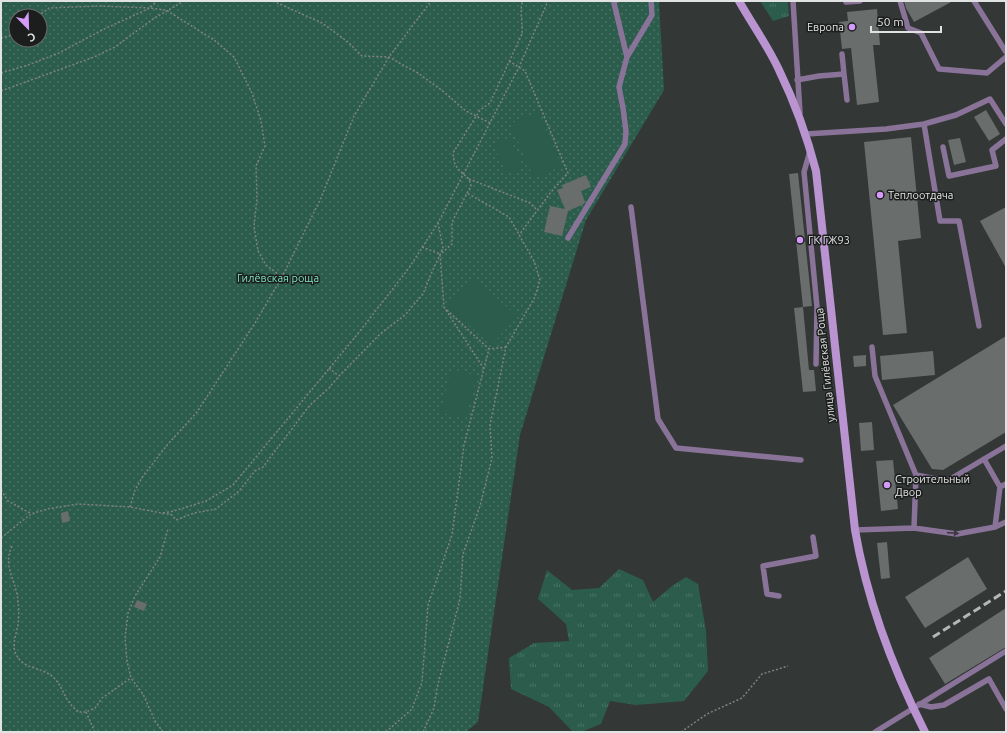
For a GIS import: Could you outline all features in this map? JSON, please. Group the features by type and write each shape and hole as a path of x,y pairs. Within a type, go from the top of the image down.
{"street":[{"name":"улица Гилёвская Роща","path":"739,1 779,69 800,117 816,171 855,530 867,586 894,665 916,706 925,732"}],"lane":[{"path":"615,1 614,3 627,57"},
{"path":"568,238 625,144 626,131 624,108 619,87 627,57 652,15 651,1"},
{"path":"793,1 800,117"},
{"path":"846,2 860,1"},
{"path":"900,1 908,28 921,33 940,69 987,73 1006,57"},
{"path":"974,1 1006,52"},
{"path":"842,54 847,100"},
{"path":"797,80 844,74"},
{"path":"806,134 886,129 924,124 956,115 990,98 1006,124"},
{"path":"924,124 940,221 959,221 979,326"},
{"path":"943,146 950,176 996,166 992,150 1006,139"},
{"path":"810,149 804,172 817,307 816,364"},
{"path":"631,207 658,419 676,448 801,460"},
{"path":"872,347 874,376 916,475 914,528"},
{"path":"916,475 947,481 1006,446"},
{"path":"984,459 1000,487 995,527"},
{"path":"1000,487 1006,484"},
{"path":"855,530 914,528 957,534 995,527 1006,522"},
{"path":"779,596 767,594 763,566 816,556 813,536"},
{"path":"875,732 1006,651"},
{"path":"916,706 931,707 944,704 989,679 1006,709"}],"path":[{"path":"100,1 100,6"},
{"path":"1,73 28,65 59,53 102,30 150,8 157,1"},
{"path":"1,91 94,57 115,47 166,10 184,1"},
{"path":"273,1 322,23 348,42 362,56 389,58 418,73 444,92 466,111 490,123"},
{"path":"130,508 135,490 143,476 168,444 197,412 255,323 282,276 321,198 354,116 389,58 431,1"},
{"path":"523,1 521,5 523,25 522,34 490,104 480,110 454,153 454,162 458,169 469,179 530,203 537,210"},
{"path":"163,513 206,501 233,485 356,336 409,268 438,223 464,175 518,67 548,1"},
{"path":"48,9 100,6 166,10 214,40 234,57 252,93 261,121 264,146 256,166 257,199 254,226 258,251 266,265 282,276"},
{"path":"509,61 525,71 568,173 551,192 519,235"},
{"path":"440,254 452,244 452,222 471,186 469,179"},
{"path":"423,732 434,708 437,688 460,598 463,554 480,506 492,458 490,425 506,347 535,297 540,280 534,261 509,216 467,193"},
{"path":"1,536 31,514 47,509 78,504 130,508 163,513 172,515 176,520 194,513 216,508 239,491 255,471 263,467 310,405 329,388 380,334 405,315 423,294 443,248 438,223"},
{"path":"422,246 440,254"},
{"path":"440,254 444,307 484,369"},
{"path":"444,307 489,349 506,347"},
{"path":"386,732 412,709 422,682 428,605 452,535 464,445 489,349"},
{"path":"329,368 339,376"},
{"path":"1,490 8,501 31,514"},
{"path":"164,732 155,720 142,694 131,678 127,661 126,638 128,614 135,596 160,557 168,529"},
{"path":"12,546 8,554 8,564 18,602 18,623 14,644 15,654 25,665 49,674 58,683 71,706 78,712 86,712 95,708 102,698 131,678"},
{"path":"681,732 707,714 742,698 762,674 788,666"},
{"path":"86,712 95,732"}],"green space":[{"name":"Гилёвская роща","path":"1,1 659,1 664,90 586,220 520,435 478,722 466,732 1,732"},
{"path":"760,1 788,1 789,16 773,21"},
{"path":"538,112 562,166 534,178 510,124"},
{"path":"510,138 523,166 507,174 494,145"},
{"path":"473,278 517,316 492,345 448,307"},
{"path":"452,369 477,376 465,419 440,412"},
{"path":"619,569 643,580 653,602 672,586 686,577 698,584 706,631 708,671 684,701 636,705 610,701 601,724 581,732 573,732 549,707 511,689 509,658 534,643 569,641 566,624 538,599 547,570 572,590 599,588"}],"building":[{"path":"904,1 953,1 914,22 906,8"},
{"path":"877,9 880,45 873,45 879,102 857,105 851,48 842,49 839,22 848,21 847,12"},
{"path":"986,110 1000,134 989,141 974,117"},
{"path":"911,137 921,238 898,241 907,333 883,335 864,142"},
{"path":"960,138 966,162 954,165 948,140"},
{"name":"ГК ГЖ93","path":"798,173 812,306 803,307 789,174"},
{"path":"586,175 591,187 581,191 585,202 584,204 568,211 562,236 544,232 550,206 565,209 557,190 563,188 562,185"},
{"path":"1006,207 1006,268 980,221"},
{"path":"803,307 809,370 814,370 816,391 803,392 794,308"},
{"path":"1006,336 1006,432 943,470 932,469 893,405"},
{"path":"933,351 935,375 882,380 880,356"},
{"path":"866,355 866,366 854,367 853,356"},
{"path":"872,422 874,450 861,451 859,423"},
{"name":"Строительный Двор","path":"893,460 898,509 881,511 876,461"},
{"path":"68,511 70,521 62,523 61,513"},
{"path":"887,542 890,578 881,579 877,543"},
{"path":"968,557 987,589 925,628 905,597"},
{"path":"137,600 147,604 144,611 134,607"},
{"path":"1006,608 1006,647 945,684 929,658"}],"railway":[{"path":"933,637 1006,591"}],"place":[{"name":"Европа","path":"852,27"},
{"name":"Теплоотдача","path":"880,195"},
{"name":"ГК ГЖ93","path":"800,240"},
{"name":"Строительный Двор","path":"887,485"}]}
